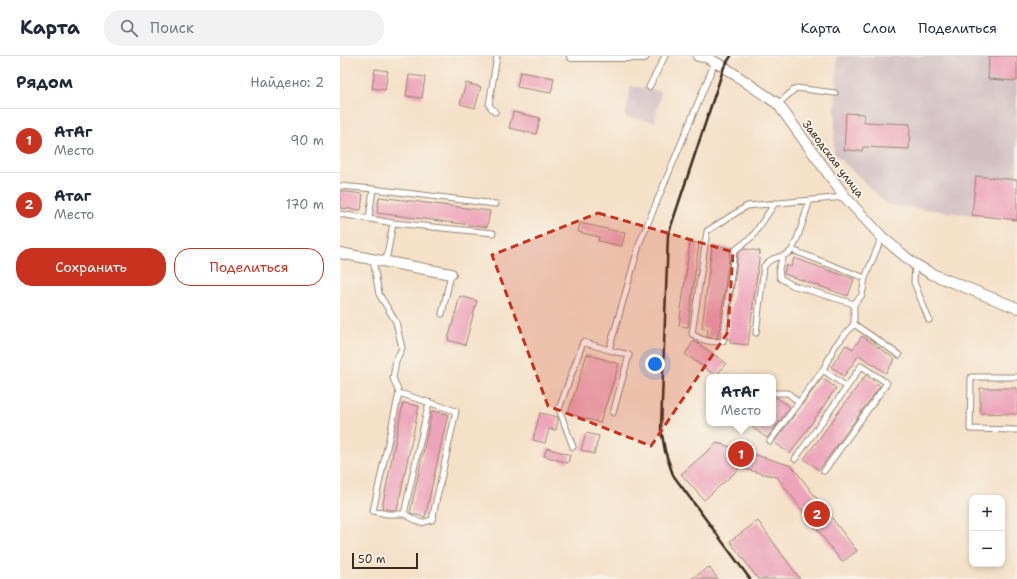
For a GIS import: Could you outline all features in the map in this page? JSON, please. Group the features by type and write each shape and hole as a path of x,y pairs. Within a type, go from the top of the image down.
{"street":[{"path":"572,56 644,56"},
{"path":"698,56 706,57 715,62 778,104"},
{"name":"Заводская улица","path":"778,104 845,197 882,237 915,264 932,274 1017,308"},
{"path":"340,253 451,274"}],"lane":[{"path":"495,112 489,105 497,56"},
{"path":"649,87 665,56"},
{"path":"609,350 640,242 715,62"},
{"path":"778,104 796,88 835,93"},
{"path":"340,186 496,204"},
{"path":"369,218 373,189"},
{"path":"775,203 753,236 734,251 723,341 712,342 700,339 692,334 707,231 747,206 775,203 845,197"},
{"path":"756,333 764,266 769,259 783,256 792,250 810,200"},
{"path":"340,214 393,223 493,233"},
{"path":"386,261 393,223"},
{"path":"770,441 823,370 835,346 854,324 854,304 862,295 865,278 882,237"},
{"path":"792,250 865,278"},
{"path":"783,256 779,268 780,278 792,285 854,304"},
{"path":"373,259 380,294 396,322 402,348 396,362 393,378 398,394 373,511 387,514 404,514 421,523 432,520 456,411 398,394"},
{"path":"915,264 914,282 929,320"},
{"path":"442,314 451,274"},
{"path":"854,324 899,356"},
{"path":"573,447 560,409 582,342 629,355 613,413"},
{"path":"795,459 861,366 887,383 824,471"},
{"path":"823,370 847,387"},
{"path":"1017,377 971,377 970,429 1017,430"},
{"path":"776,393 788,394 798,402"},
{"path":"404,514 429,402"}],"highlighted area":[{"path":"598,213 733,252 728,332 651,446 548,406 492,255"}],"shaded area":[{"path":"837,56 1017,56 1017,220 888,205 834,153"},
{"path":"631,86 661,91 655,122 625,117"}],"building":[{"path":"989,56 1017,56 1017,81 988,79"},
{"path":"375,69 388,71 385,90 372,88"},
{"path":"520,72 554,78 551,93 517,87"},
{"path":"409,75 425,77 422,98 406,96"},
{"path":"466,83 481,87 475,108 460,104"},
{"path":"513,112 540,118 536,134 509,128"},
{"path":"846,113 864,114 864,122 910,124 909,149 863,147 862,151 844,150"},
{"path":"976,176 1017,180 1017,220 972,215"},
{"path":"340,191 363,194 361,210 340,208"},
{"path":"379,197 490,211 487,227 377,213"},
{"path":"580,223 625,233 622,246 598,241 599,237 578,232"},
{"path":"690,242 699,243 688,327 679,326"},
{"path":"712,245 732,248 730,251 718,338 707,337 708,329 702,328"},
{"path":"744,249 760,251 748,345 730,343 731,339 727,339 738,253"},
{"path":"794,258 854,279 848,296 784,274 786,265 791,267"},
{"path":"460,296 477,301 465,345 448,340"},
{"path":"862,336 895,359 886,373 859,355 844,376 831,367 846,345 853,349"},
{"path":"693,342 696,342 726,363 718,374 713,374 685,354"},
{"path":"587,354 619,364 600,423 568,413"},
{"path":"866,375 880,386 819,470 804,459"},
{"path":"822,378 836,388 790,454 774,442"},
{"path":"980,388 1017,388 1017,414 980,413"},
{"path":"776,397 790,407 776,426"},
{"path":"403,403 419,406 397,510 392,510 382,508"},
{"path":"432,411 448,414 425,517 410,513"},
{"path":"540,413 558,417 556,430 549,429 545,443 533,440"},
{"path":"753,426 776,426 767,438 752,427"},
{"path":"586,433 599,436 594,454 581,450"},
{"path":"717,443 792,466 857,551 842,562 777,477 740,468 704,500 681,474"},
{"path":"547,448 570,455 568,463 544,456"},
{"path":"758,521 800,579 758,579 730,541"},
{"path":"709,567 718,579 691,579"}],"railway":[{"path":"731,56 724,67 668,235 661,429 665,451 673,475 750,579"}],"place":[{"name":"АтАг","path":"741,454"},
{"name":"Атаг","path":"817,514"}]}
